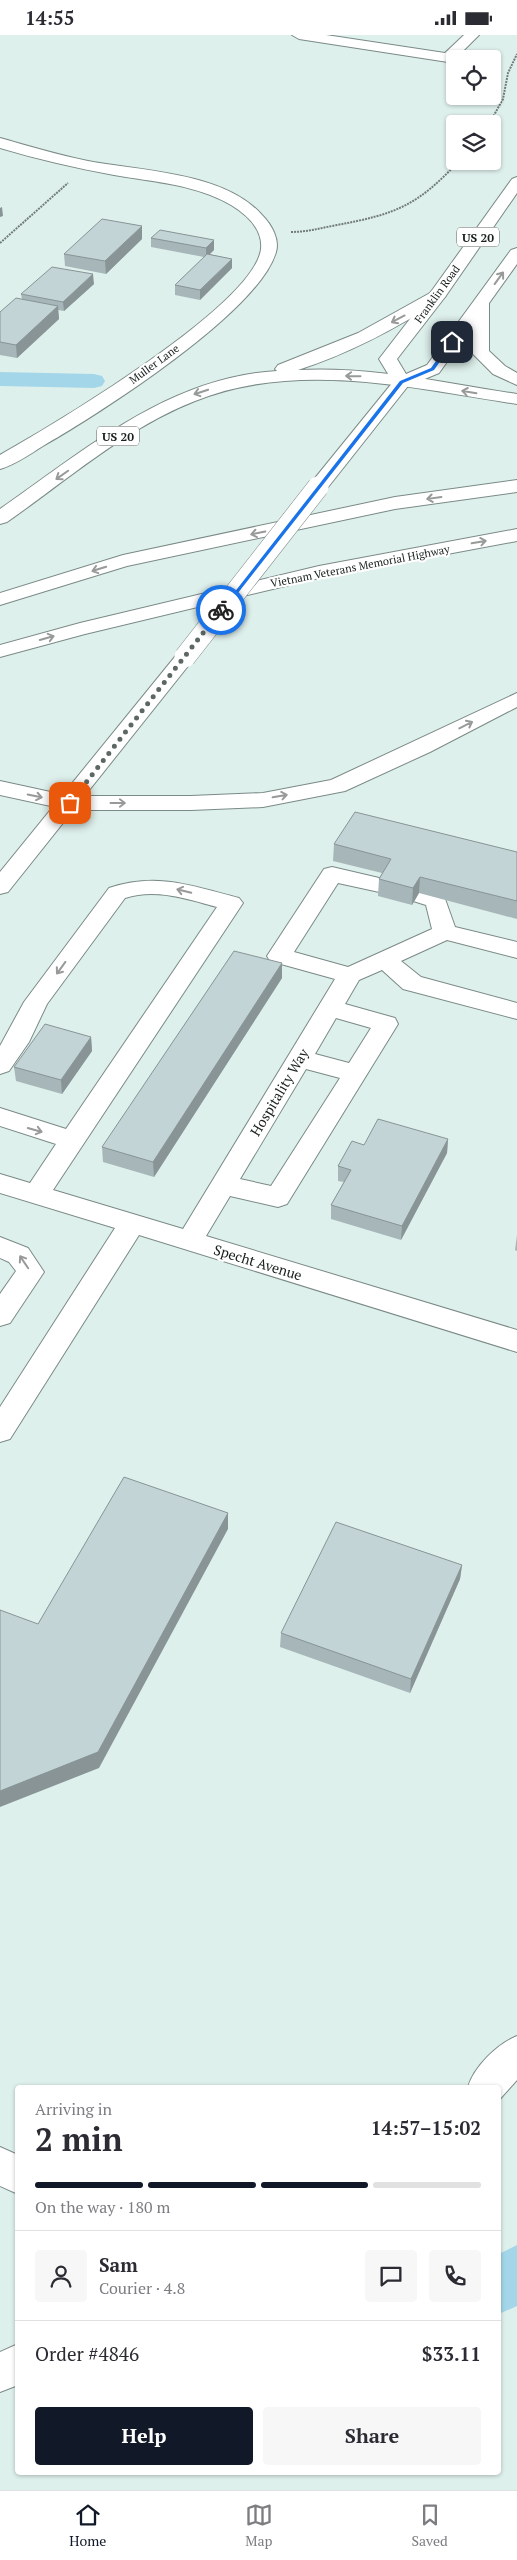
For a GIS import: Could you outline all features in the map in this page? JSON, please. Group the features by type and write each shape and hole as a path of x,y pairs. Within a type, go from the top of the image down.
{"main road":[{"path":"299,35 448,58 468,39"},
{"path":"446,39 468,39"},
{"path":"0,143 54,159 201,186 228,197 251,211 267,232"},
{"name":"Franklin Road","path":"402,382 388,359 439,293 517,182"},
{"name":"Muller Lane","path":"0,463 103,401 199,331 258,276 269,252 267,232"},
{"name":"US 20","path":"70,803 402,382 433,369 517,253"},
{"name":"US 20","path":"0,518 142,420 188,397 302,363 362,338 408,314 439,293"},
{"path":"481,303 480,352 499,370 517,380"},
{"name":"US 20","path":"248,380 283,377 364,376 402,382"},
{"path":"402,382 517,399"},
{"path":"0,599 123,561 395,503 517,486"},
{"name":"Vietnam Veterans Memorial Highway","path":"0,651 80,629 319,572 517,535"},
{"path":"0,788 70,803 192,803 263,800 337,786 422,747 517,699"},
{"path":"0,887 70,803"},
{"path":"384,886 332,874 279,956 350,975 445,932 517,950"},
{"path":"0,1065 16,1042 36,1002 116,893 131,887 148,885 231,903 36,1194"},
{"path":"418,895 436,901 445,932"},
{"path":"384,959 412,983 517,1011"},
{"name":"Hospitality Way","path":"189,1241 350,975"},
{"path":"223,1185 278,1197 386,1024 330,1008"},
{"path":"299,1059 356,1073"},
{"path":"0,1117 71,1140"},
{"name":"Specht Avenue","path":"0,1183 517,1341"},
{"path":"0,1431 132,1223"},
{"path":"0,1247 16,1252 25,1260 30,1272 0,1316"},
{"path":"488,2085 517,2054"},
{"path":"0,2166 15,2174"},
{"path":"0,2372 15,2365"}],"path":[{"path":"494,115 503,99 508,73 517,54"},
{"path":"267,232 294,233 379,219 410,206 438,185 451,170"},
{"path":"0,243 50,201 69,181"}],"building":[{"path":"102,219 142,226 105,261 64,254"},
{"path":"160,230 214,240 206,248 151,238"},
{"path":"207,254 232,259 200,290 175,285"},
{"path":"52,267 93,274 63,302 21,294"},
{"path":"16,298 58,306 16,345 0,342 0,312"},
{"path":"355,812 517,852 517,901 420,877 413,888 379,879 391,859 334,844"},
{"path":"234,951 282,963 153,1162 102,1147"},
{"path":"45,1024 91,1037 61,1080 14,1067"},
{"path":"378,1119 448,1139 402,1226 331,1205 351,1170 338,1166 352,1141 364,1145"},
{"path":"124,1477 228,1513 98,1752 0,1791 0,1610 38,1624"},
{"path":"336,1522 462,1565 411,1679 281,1633"}],"waterway":[{"path":"0,379 94,381"},
{"path":"501,2288 517,2269"}],"way so far":[{"path":"70,803 221,610"}],"route":[{"path":"221,610 402,382 433,369 452,342"}]}
